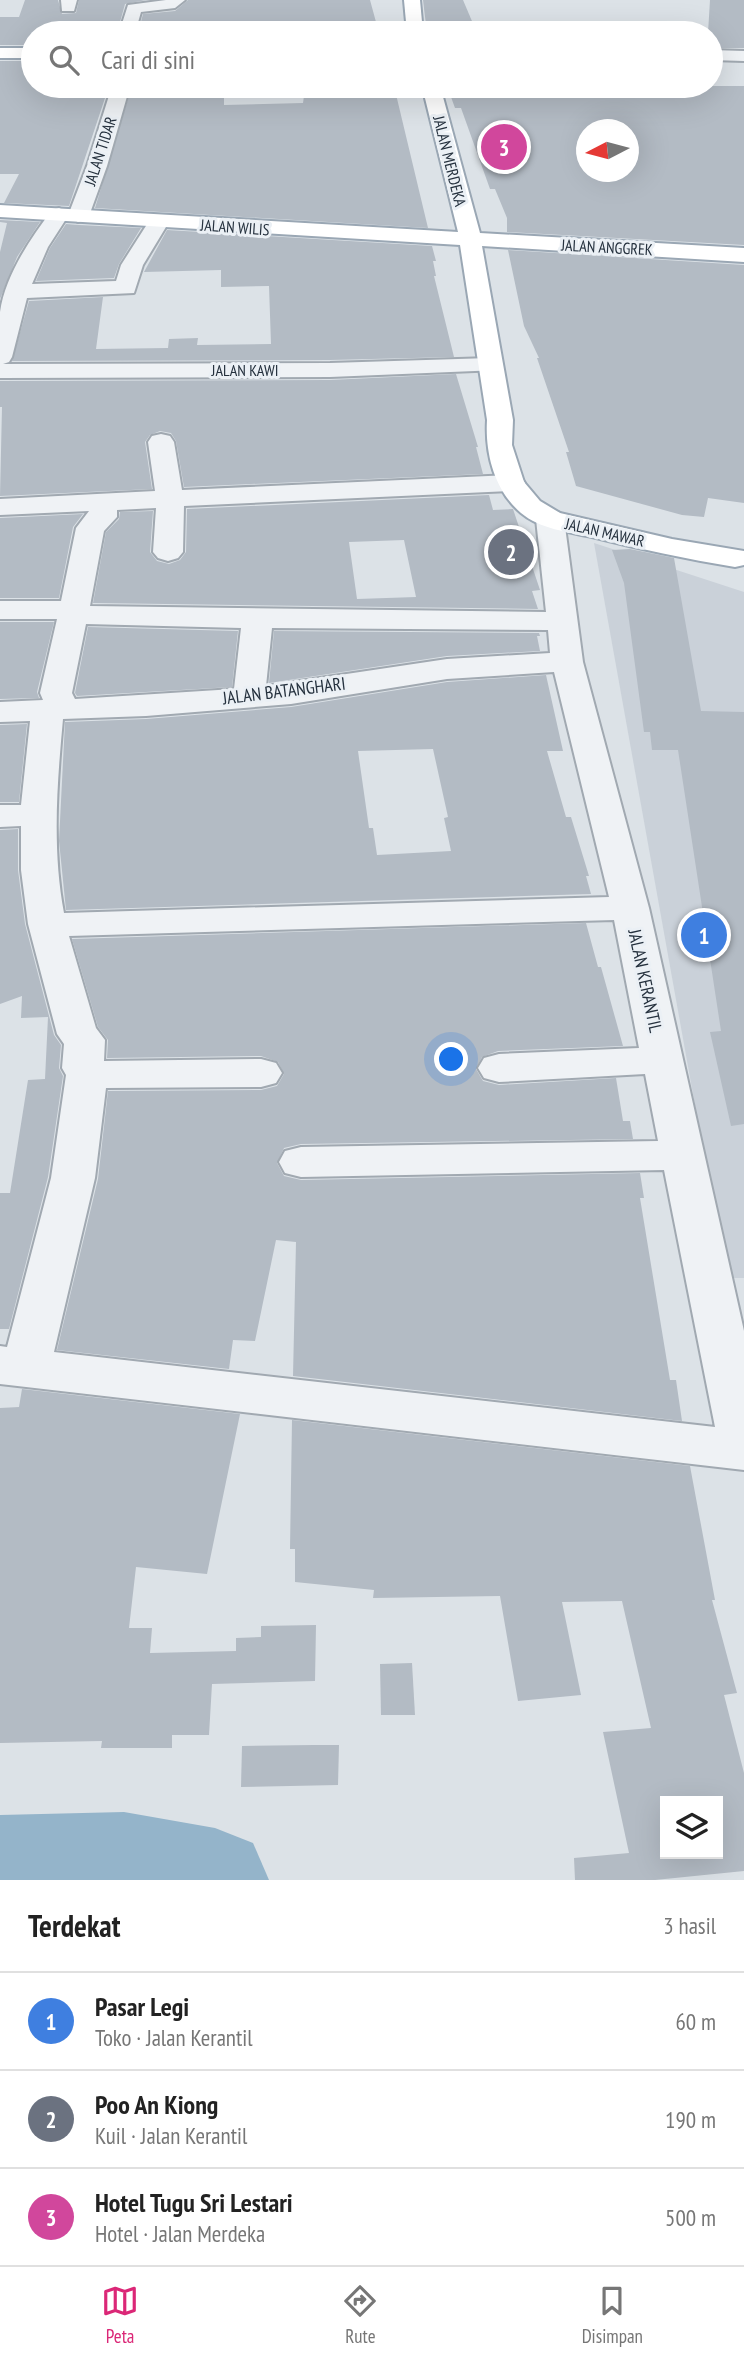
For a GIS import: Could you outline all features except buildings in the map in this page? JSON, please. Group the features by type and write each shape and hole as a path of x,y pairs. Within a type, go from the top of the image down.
{"main road":[{"path":"412,0 415,21"},
{"path":"0,53 21,53"},
{"name":"JALAN MERDEKA","path":"434,98 470,237"},
{"name":"JALAN WILIS","path":"0,211 356,234 470,237"},
{"name":"JALAN ANGGREK","path":"470,237 744,256"},
{"name":"JALAN MAWAR","path":"470,237 500,420 499,445 511,483 517,494 530,507 554,501"},
{"name":"JALAN MAWAR","path":"500,420 554,501 672,548 739,559"}],"street":[{"path":"130,21 134,8 169,5 177,0"},
{"path":"723,55 744,55"},
{"name":"JALAN TIDAR","path":"0,358 10,300 40,238 69,215 116,98"},
{"path":"10,300 126,288 132,265 158,222"},
{"name":"JALAN KAWI","path":"0,371 330,370 490,365"},
{"path":"161,442 170,500 168,552"},
{"path":"0,507 170,500 374,486 511,483"},
{"name":"JALAN KERANTIL","path":"554,501 567,662 630,908 744,1443"},
{"path":"103,503 103,517 90,528 56,693 60,699 53,709 37,794 38,868 48,925 77,1034 85,1040 83,1068 87,1075 73,1178 13,1367 744,1450"},
{"path":"0,610 258,619 562,621"},
{"path":"249,697 258,619"},
{"name":"JALAN BATANGHARI","path":"0,712 146,706 291,694 447,669 567,662"},
{"path":"0,816 38,815"},
{"path":"48,925 630,908"},
{"path":"499,1068 662,1060"},
{"path":"87,1075 261,1073"},
{"path":"301,1162 682,1155"}],"shaded area":[{"path":"594,543 744,592 744,1278 726,1278"}],"waterway":[{"path":"0,1866 124,1863 215,1880"}],"place":[{"name":"Hotel Tugu Sri Lestari","path":"504,147"},
{"name":"Poo An Kiong","path":"511,552"},
{"name":"Pasar Legi","path":"704,935"}]}
